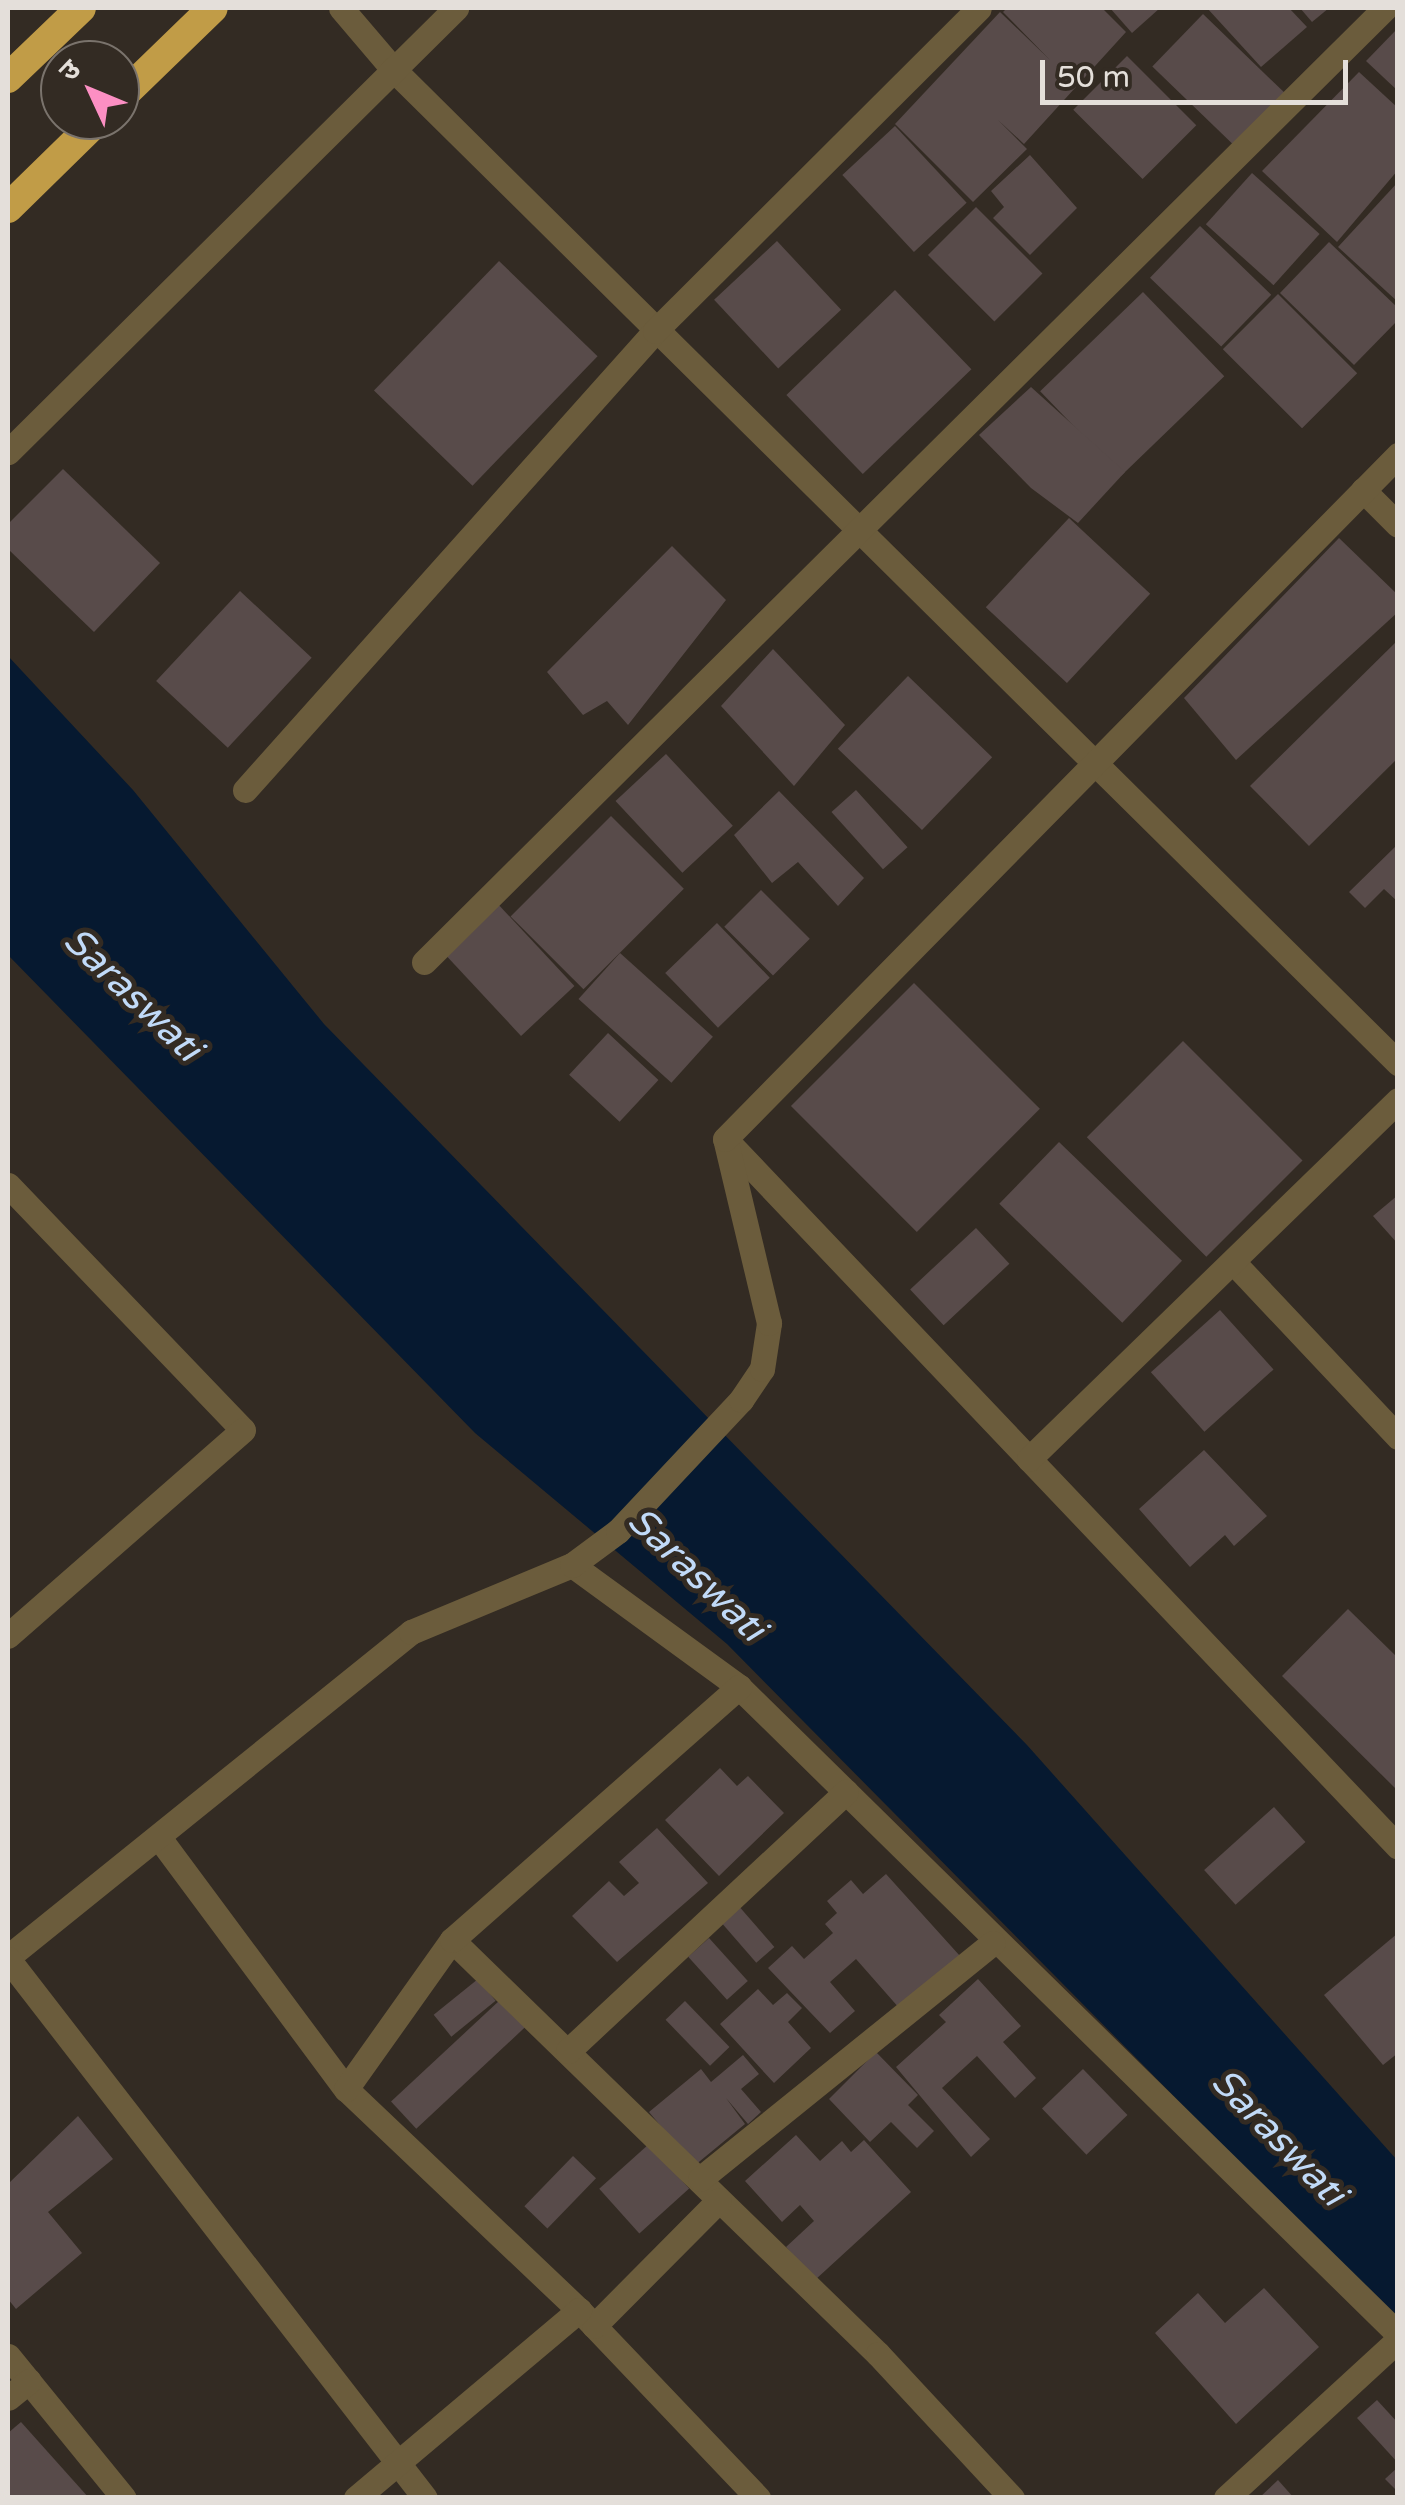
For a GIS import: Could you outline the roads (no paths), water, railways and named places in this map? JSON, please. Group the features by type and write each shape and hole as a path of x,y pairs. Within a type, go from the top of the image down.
{"highway":[{"path":"8,78 81,8"},
{"path":"140,79 213,8"},
{"path":"8,208 78,140"}],"street":[{"path":"342,8 393,69 655,330 1394,1052"},
{"path":"8,452 456,8"},
{"path":"245,790 655,330 979,8"},
{"path":"424,962 856,528 1384,8"},
{"path":"725,1138 1398,455"},
{"path":"1364,490 1398,526"},
{"path":"1028,1459 1235,1264 1398,1100"},
{"path":"425,2498 8,1958 160,1839 411,1632 572,1565 618,1531 742,1400 762,1370 769,1323 725,1138"},
{"path":"725,1138 1398,1847"},
{"path":"8,1184 243,1430 10,1628"},
{"path":"1235,1264 1398,1437"},
{"path":"572,1565 738,1687 993,1943 1398,2337 1226,2498"},
{"path":"346,2089 452,1940 738,1687"},
{"path":"568,2052 846,1792"},
{"path":"160,1839 346,2089 586,2318 758,2498"},
{"path":"452,1940 878,2354 1012,2498"},
{"path":"700,2180 993,1943"},
{"path":"356,2498 397,2461 586,2318 719,2200"},
{"path":"8,2356 124,2498"},
{"path":"8,2398 29,2382"}],"water":[{"name":"Saraswati","path":"8,656 133,790 324,1024 1027,1745 1397,2160 1397,2322 727,1644 475,1433 8,955"}]}
